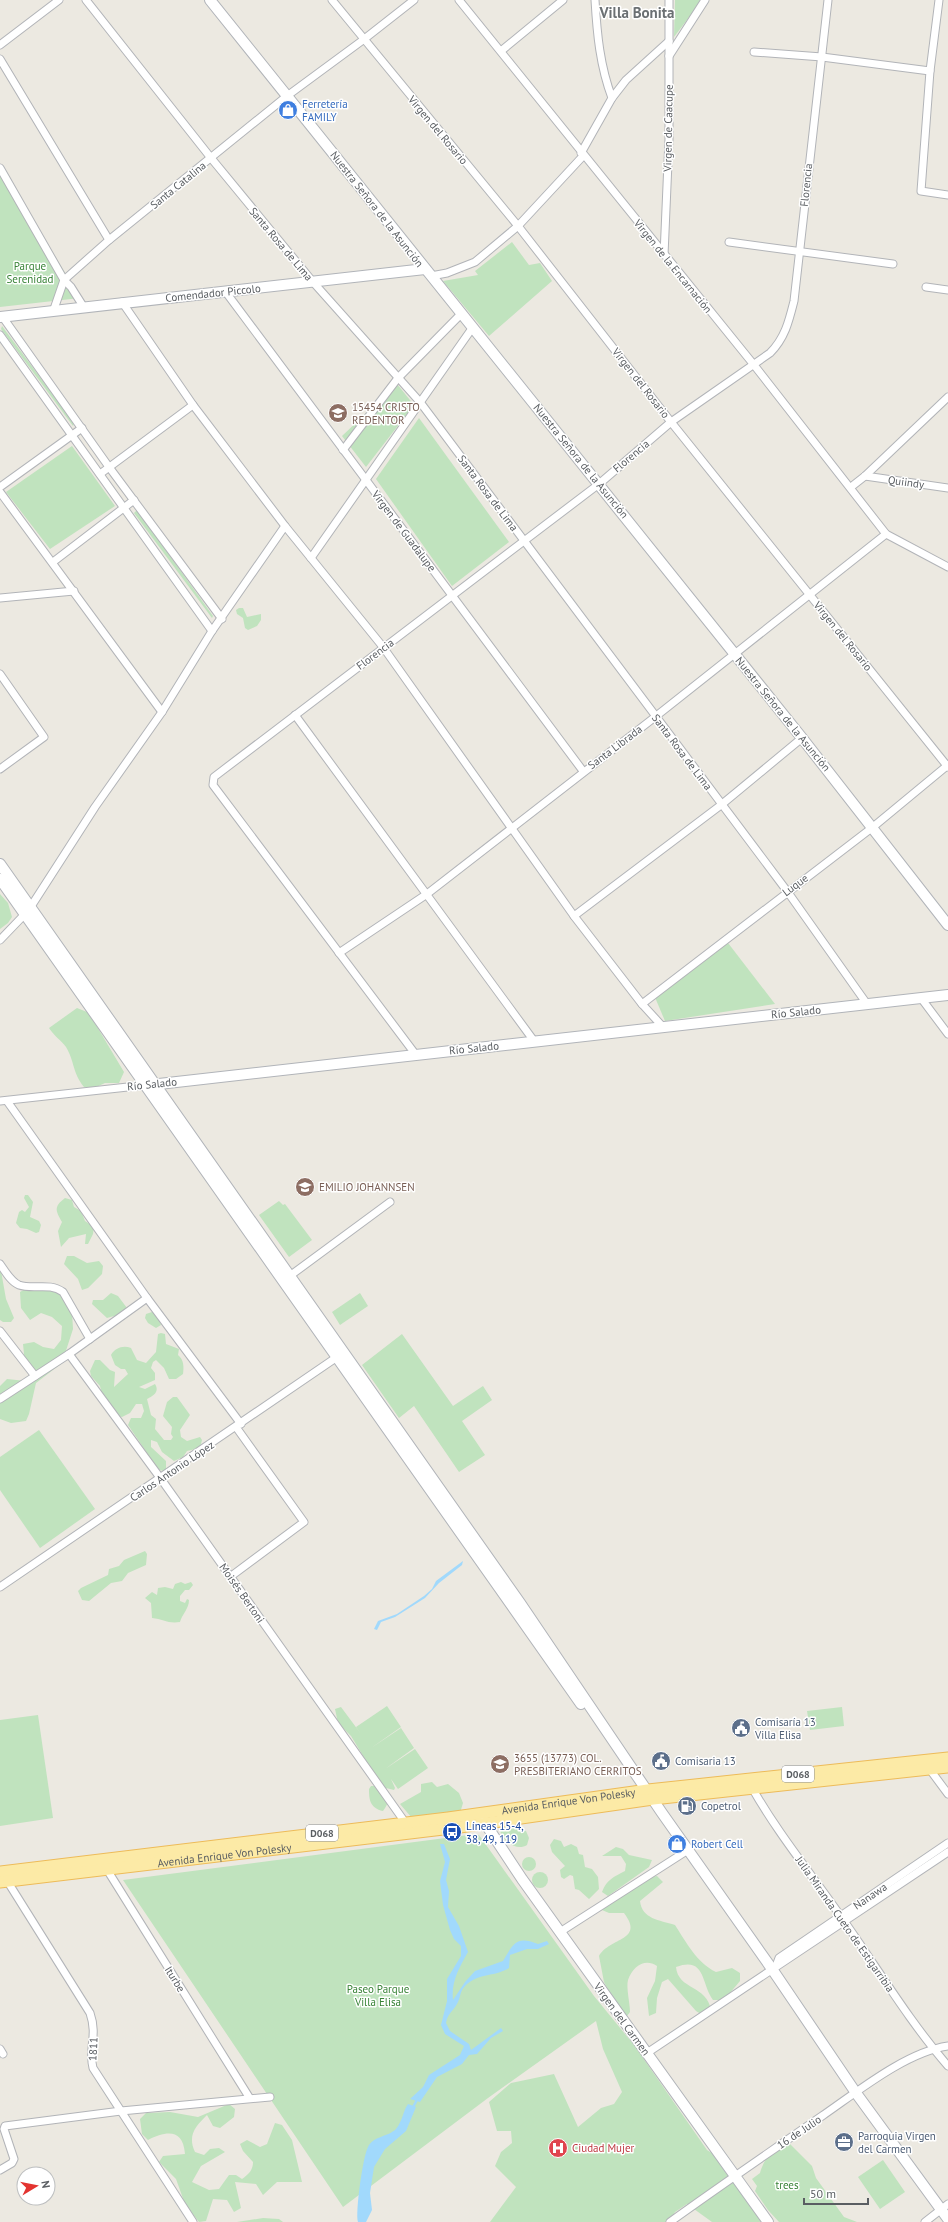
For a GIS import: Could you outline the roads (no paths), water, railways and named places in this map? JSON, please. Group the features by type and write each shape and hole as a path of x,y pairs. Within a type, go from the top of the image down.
{"main road":[{"name":"Avenida Enrique Von Polesky","path":"927,1765 948,1758"},
{"name":"Avenida Enrique Von Polesky","path":"172,1857 405,1823 478,1814 750,1783 927,1765 948,1767"},
{"name":"Avenida Enrique Von Polesky","path":"2,1877 172,1857 412,1833 485,1824 647,1795"}],"street":[{"path":"0,46 59,0"},
{"name":"Santa Rosa de Lima","path":"86,0 211,158 313,282 420,402 787,891 867,1004"},
{"name":"Nuestra Señora de la Asunción","path":"210,0 735,654 873,827 948,925"},
{"name":"Virgen del Rosario","path":"332,0 363,40 518,226 671,422 948,766"},
{"name":"Santa Catalina","path":"64,280 109,240 287,96 414,0"},
{"name":"Virgen de la Encarnación","path":"459,0 664,256 754,365 851,487 886,534"},
{"path":"501,51 563,0"},
{"path":"595,0 598,46 605,78 612,98"},
{"name":"Virgen de Caacupe","path":"664,256 669,139 669,0"},
{"path":"669,56 705,0"},
{"name":"Florencia","path":"339,953 213,785 214,777 218,771 295,715 599,484 671,422 770,354 778,345 785,332 794,301 828,0"},
{"path":"939,0 930,71 921,191 948,195"},
{"path":"428,273 448,273 475,262 518,226 582,154 612,98 626,80 669,41"},
{"path":"754,52 822,57 930,71"},
{"path":"0,59 109,240"},
{"path":"0,168 64,280 71,287 83,306"},
{"path":"729,242 893,264"},
{"name":"Comendador Piccolo","path":"1,316 54,309 313,282 428,273"},
{"path":"54,309 64,280"},
{"path":"926,287 948,290"},
{"name":"Virgen de Guadalupe","path":"225,291 583,771"},
{"path":"122,302 193,405 285,526 383,647 510,829 574,916 642,1004 663,1027"},
{"path":"343,450 398,378 462,313"},
{"path":"1,316 109,467 222,619"},
{"path":"311,558 473,327"},
{"path":"0,335 212,631"},
{"path":"851,487 865,476 948,397"},
{"path":"100,474 193,405"},
{"path":"0,487 82,428"},
{"name":"Quiindy","path":"865,476 948,488"},
{"path":"1,495 53,562 162,712"},
{"path":"53,562 134,500"},
{"path":"0,940 28,911 87,819 162,712 212,631 222,619 285,526"},
{"path":"886,534 948,567"},
{"name":"Santa Librada","path":"339,953 427,894 583,771 656,717 886,534"},
{"path":"0,598 74,591"},
{"path":"0,674 44,737 0,769"},
{"path":"295,715 534,1041"},
{"path":"574,916 721,805 802,738"},
{"name":"Luque","path":"642,1004 787,891 873,827 948,766"},
{"path":"0,864 28,911 409,1452 647,1795 774,1967 856,2093 945,2207 948,2219"},
{"path":"0,879 28,911"},
{"path":"339,953 416,1055"},
{"name":"Río Salado","path":"4,1101 948,995"},
{"path":"921,998 948,1034"},
{"path":"4,1101 147,1298 304,1522 230,1577"},
{"path":"287,1279 390,1202"},
{"path":"0,1264 10,1278 19,1285 56,1287 62,1292 90,1339"},
{"path":"0,1399 69,1354 147,1298"},
{"path":"0,1331 35,1376"},
{"name":"Moisés Bertoni","path":"69,1354 161,1479 412,1833"},
{"name":"Carlos Antonio López","path":"0,1587 161,1479 340,1355"},
{"path":"927,1765 948,1794"},
{"name":"Julia Miranda Cueto de Estigarribia","path":"750,1783 781,1832 933,2048 948,2066"},
{"name":"Virgen del Carmen","path":"478,1814 560,1932 768,2222"},
{"name":"Nanawa","path":"842,1918 948,1843"},
{"path":"560,1932 688,1850"},
{"name":"Nanawa","path":"647,2054 774,1967 779,1958 948,1852"},
{"name":"Iturbe","path":"104,1865 249,2097"},
{"name":"1811","path":"2,1877 90,2013 95,2034 91,2060 93,2068 193,2222"},
{"name":"16 de Julio","path":"670,2222 856,2093 908,2060 933,2048 948,2046"},
{"path":"0,2170 12,2163 14,2159 4,2129 6,2126 121,2111 249,2097 270,2097"},
{"path":"926,2222 945,2207"}],"water":[{"path":"463,1561 462,1565 439,1583 425,1598 395,1617 381,1622 377,1630 374,1629 378,1621 397,1614 424,1596 432,1589 436,1581"},
{"path":"440,1844 444,1844 450,1859 446,1880 449,1891 448,1907 459,1926 468,1952 454,1981 453,2000 465,1982 475,1971 503,1961 510,1949 517,1942 525,1941 538,1944 547,1941 549,1944 538,1949 527,1949 510,1955 509,1968 472,1980 462,1990 455,2008 447,2019 446,2023 450,2031 469,2044 471,2050 501,2028 503,2031 491,2038 477,2054 469,2055 462,2064 437,2077 420,2102 410,2099 423,2087 429,2075 460,2055 464,2046 445,2034 441,2025 447,2001 447,1979 461,1956 461,1946 454,1939 450,1930 443,1905 440,1881 445,1862"},
{"path":"408,2104 416,2107 406,2131 385,2149 374,2167 370,2193 372,2210 366,2222 358,2222 357,2217 360,2184 368,2147 373,2141 393,2132 396,2129"}],"waterway":[{"path":"412,2109 418,2098"}],"place":[{"name":"Ferretería FAMILY","path":"288,110"},
{"name":"15454 CRISTO REDENTOR","path":"338,413"},
{"name":"EMILIO JOHANNSEN","path":"305,1187"},
{"name":"Comisaría 13 Villa Elisa","path":"741,1728"},
{"name":"Comisaria 13","path":"661,1761"},
{"name":"3655 (13773) COL. PRESBITERIANO CERRITOS","path":"500,1764"},
{"name":"Copetrol","path":"687,1806"},
{"name":"Líneas 15-4, 38, 49, 119","path":"452,1832"},
{"name":"Robert Cell","path":"677,1844"},
{"name":"Parroquia Virgen del Carmen","path":"844,2142"},
{"name":"Ciudad Mujer","path":"558,2148"}],"district":[{"name":"Villa Bonita","path":"637,13"}],"park label":[{"name":"Parque Serenidad","path":"30,272"},
{"name":"Paseo Parque Villa Elisa","path":"378,1995"},
{"name":"trees","path":"787,2185"}]}
